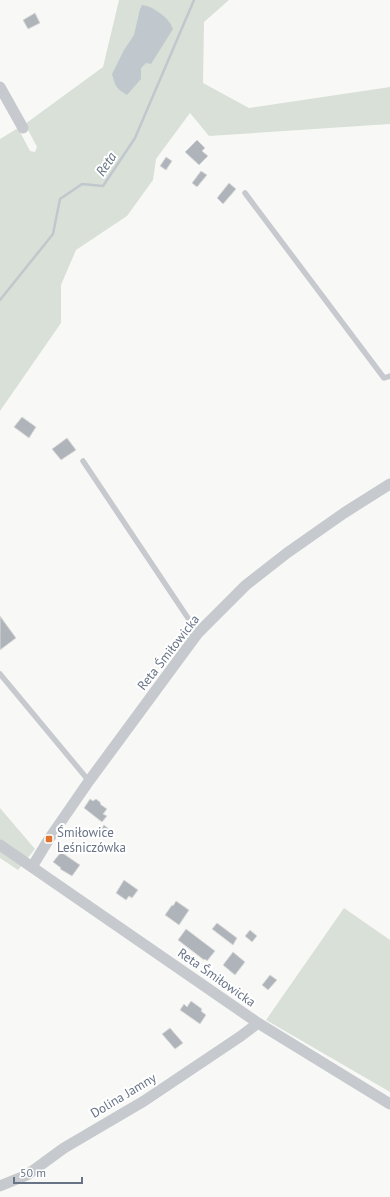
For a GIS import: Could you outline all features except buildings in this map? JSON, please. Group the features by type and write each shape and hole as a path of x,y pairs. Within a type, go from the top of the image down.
{"street":[{"path":"0,87 23,128"},
{"name":"Reta Śmiłowicka","path":"32,867 49,839 89,781 198,632 246,585 287,553 344,513 390,484"},
{"name":"Reta Śmiłowicka","path":"0,845 258,1023 390,1104"},
{"name":"Dolina Jamny","path":"0,1186 27,1175 64,1148 144,1101 258,1023"}],"lane":[{"path":"245,193 384,378 390,376"},
{"path":"83,461 198,632"},
{"path":"0,674 89,781"}],"shaded area":[{"path":"119,0 229,0 204,22 203,83 249,108 390,87 390,124 209,136 190,113 156,159 153,180 127,216 76,250 61,285 61,323 0,411 0,139 18,128 30,151 35,152 37,147 25,124 103,67"},
{"path":"142,5 145,5 161,14 168,20 173,29 151,64 146,63 141,68 141,79 127,95 120,91 116,86 112,74 124,50 134,35"},
{"path":"0,808 35,849 18,870 0,858"},
{"path":"344,908 390,940 390,1092 266,1020"}],"waterway":[{"name":"Reta","path":"0,300 53,234 60,199 82,184 103,186 135,138 194,0"}],"place":[{"name":"Śmiłowice Leśniczówka","path":"49,839"}]}
